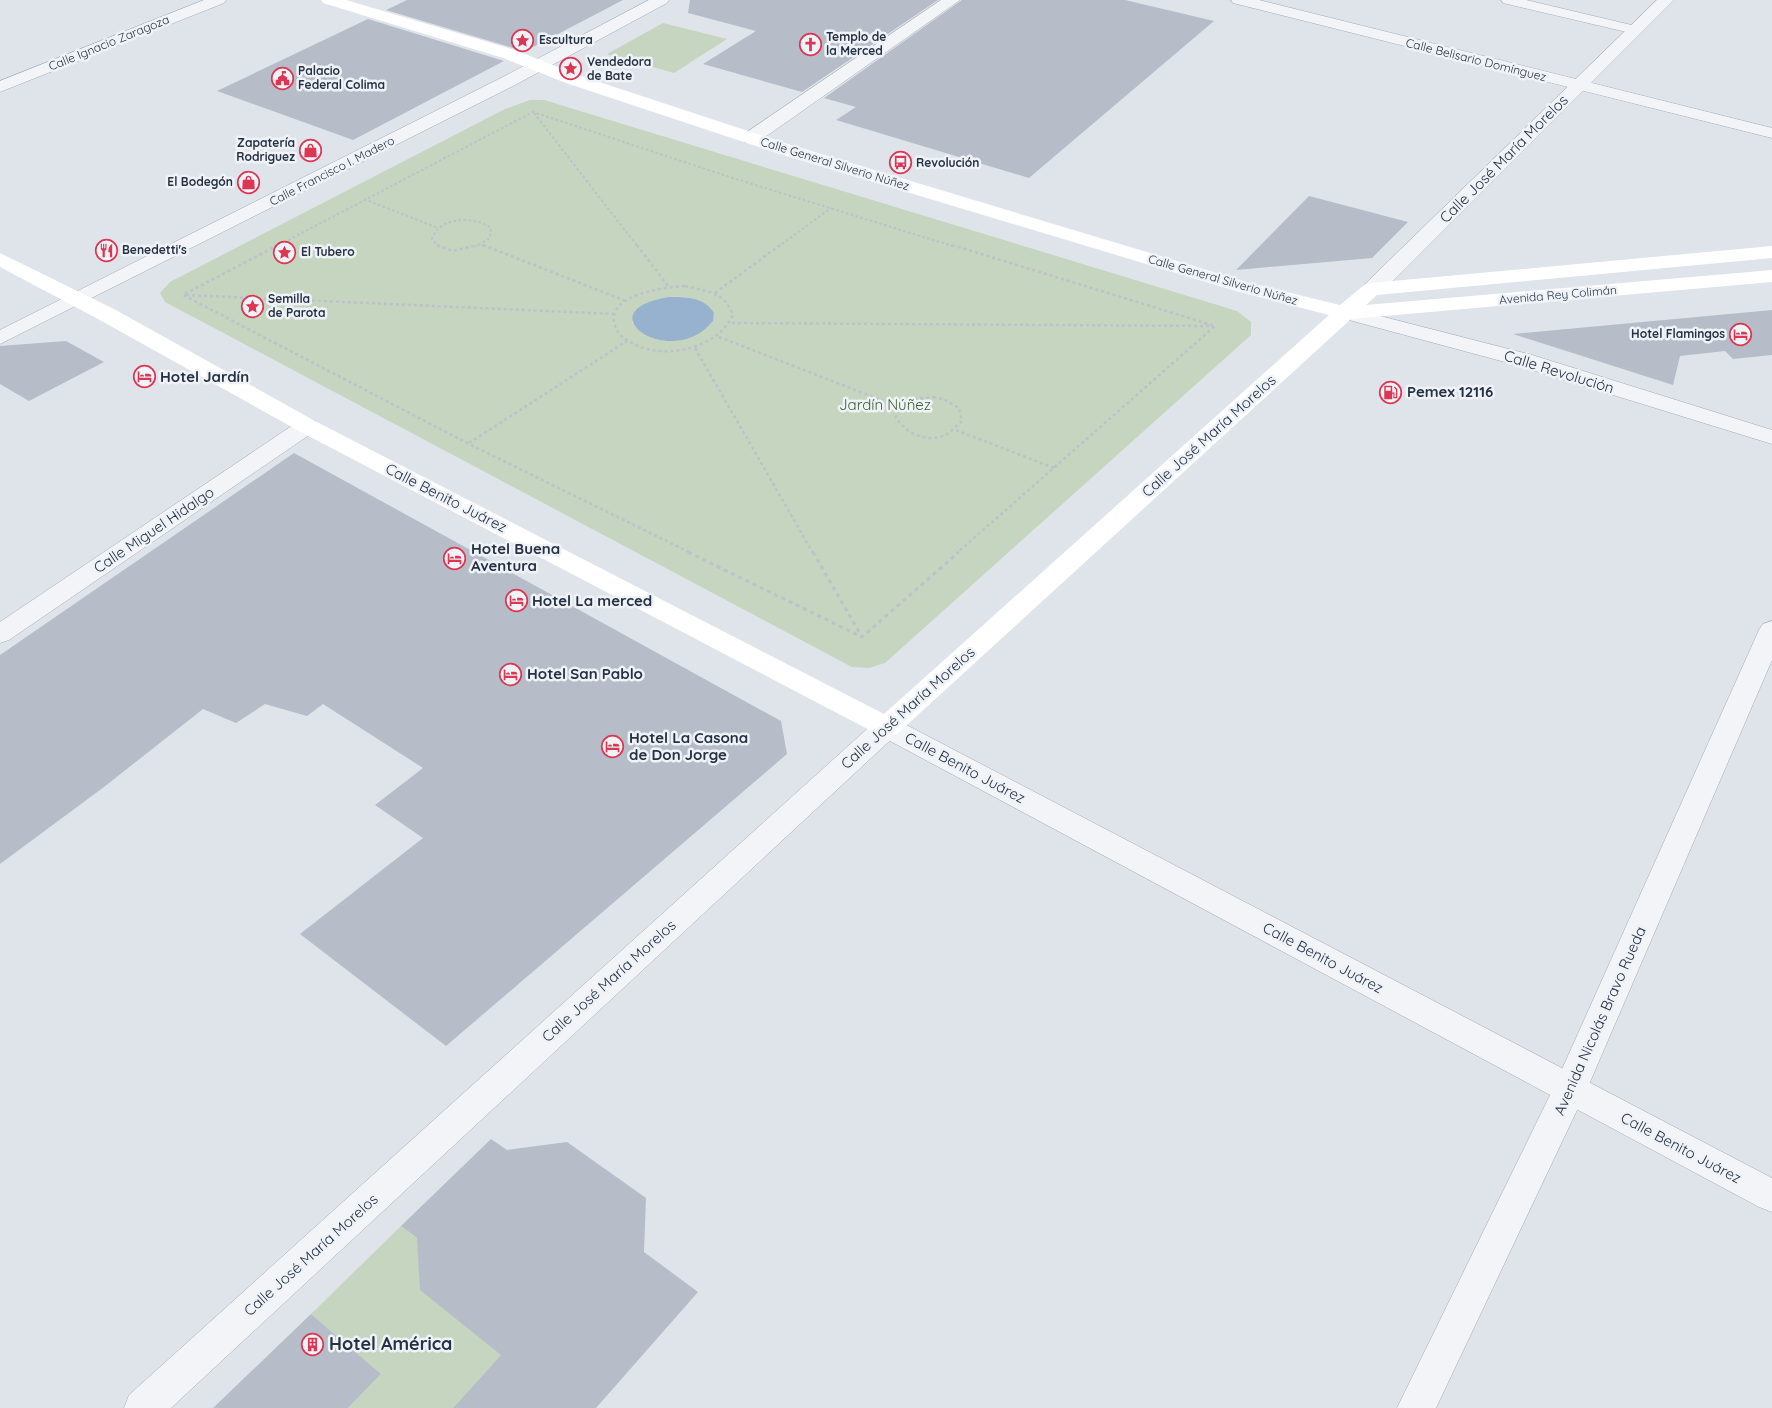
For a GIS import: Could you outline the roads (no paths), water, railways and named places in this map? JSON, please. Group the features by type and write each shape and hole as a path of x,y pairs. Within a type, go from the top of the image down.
{"main road":[{"name":"Calle General Silverio Núñez","path":"329,0 509,54 535,67 751,138 1234,284 1345,313"},
{"name":"Avenida Rey Colimán","path":"1372,289 1772,252"},
{"name":"Calle Benito Juárez","path":"0,259 78,299 307,426 887,727"},
{"name":"Avenida Rey Colimán","path":"1345,313 1772,276"},
{"name":"Calle José María Morelos","path":"887,727 1372,289"}],"street":[{"name":"Calle Ignacio Zaragoza","path":"0,86 218,0"},
{"name":"Calle Francisco I. Madero","path":"0,338 535,67 661,0"},
{"path":"751,138 952,0"},
{"name":"Calle Belisario Domínguez","path":"1239,0 1772,133"},
{"name":"Calle José María Morelos","path":"1372,289 1666,0"},
{"name":"Calle Revolución","path":"1345,313 1524,360 1772,437"},
{"name":"Calle Miguel Hidalgo","path":"0,634 307,426"},
{"name":"Avenida Nicolás Bravo Rueda","path":"1416,1408 1570,1090 1772,630"},
{"name":"Calle José María Morelos","path":"143,1408 887,727"},
{"name":"Calle Benito Juárez","path":"887,727 1772,1196"}],"lane":[{"path":"1508,0 1635,30"}],"water":[{"path":"669,297 700,301 714,313 713,321 696,335 677,341 658,340 643,333 634,324 633,314 644,304"}],"place":[{"name":"Escultura","path":"523,40"},
{"name":"Templo de la Merced","path":"810,44"},
{"name":"Vendedora de Bate","path":"571,69"},
{"name":"Palacio Federal Colima","path":"282,78"},
{"name":"Zapatería Rodriguez","path":"311,150"},
{"name":"Revolución","path":"900,163"},
{"name":"El Bodegón","path":"249,182"},
{"name":"Benedetti's","path":"106,250"},
{"name":"El Tubero","path":"285,252"},
{"name":"Semilla de Parota","path":"252,306"},
{"name":"Hotel Flamingos","path":"1741,334"},
{"name":"Hotel Jardín","path":"144,377"},
{"name":"Pemex 12116","path":"1391,392"},
{"name":"Hotel Buena Aventura","path":"455,558"},
{"name":"Hotel La merced","path":"516,601"},
{"name":"Hotel San Pablo","path":"511,674"},
{"name":"Hotel La Casona de Don Jorge","path":"613,747"},
{"name":"Hotel América","path":"313,1344"}],"park label":[{"name":"Jardín Núñez","path":"885,405"}]}
